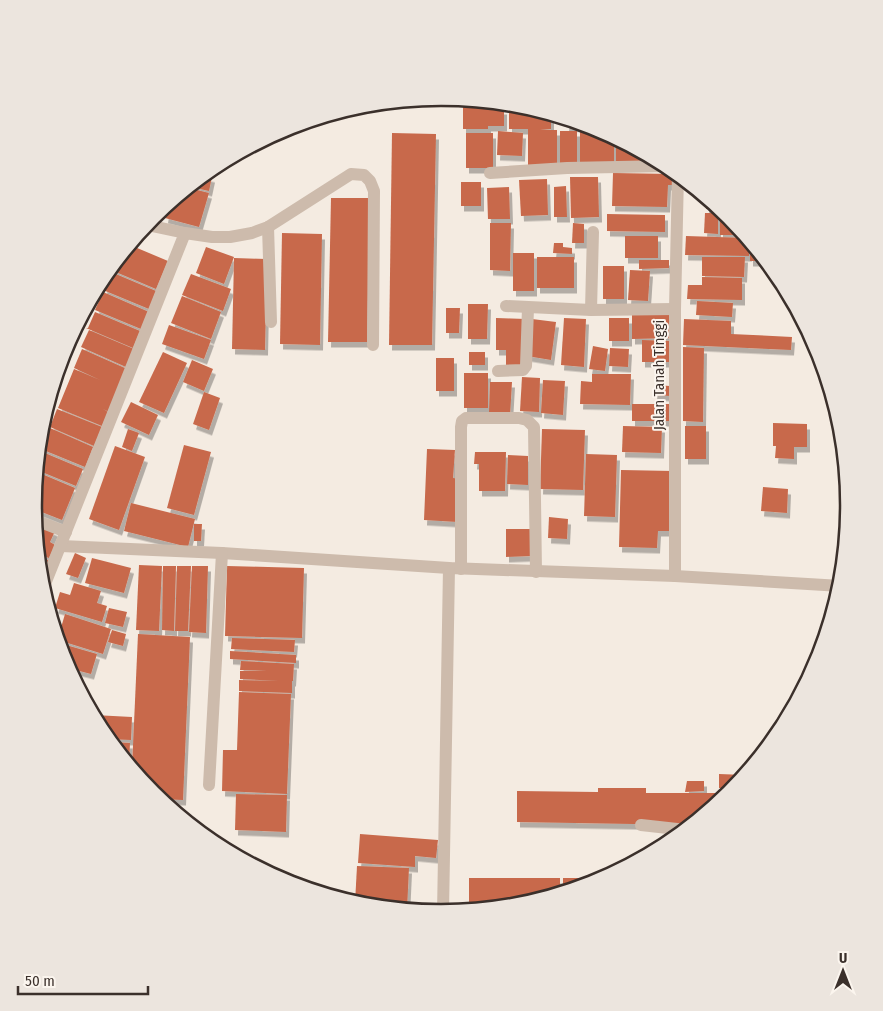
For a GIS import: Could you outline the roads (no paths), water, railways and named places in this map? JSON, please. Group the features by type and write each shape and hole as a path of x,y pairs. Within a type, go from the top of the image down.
{"street":[{"path":"490,173 567,168 651,166"},
{"path":"156,227 212,237 230,237 252,233 268,227 351,174 364,175 370,181 374,191 373,345"},
{"name":"Jalan Tanah Tinggi","path":"675,576 675,309 678,185"},
{"path":"268,227 271,322"},
{"path":"591,310 594,232"},
{"path":"49,576 185,233"},
{"path":"506,306 591,310 675,309"},
{"path":"498,371 523,370 526,366 528,308"},
{"path":"443,904 461,427 462,421 466,418 519,418 527,420 534,427 536,572"},
{"path":"43,523 66,532"},
{"path":"61,546 91,546 455,569 675,576 832,585"},
{"path":"209,785 222,554"},
{"path":"642,825 675,829"}]}
